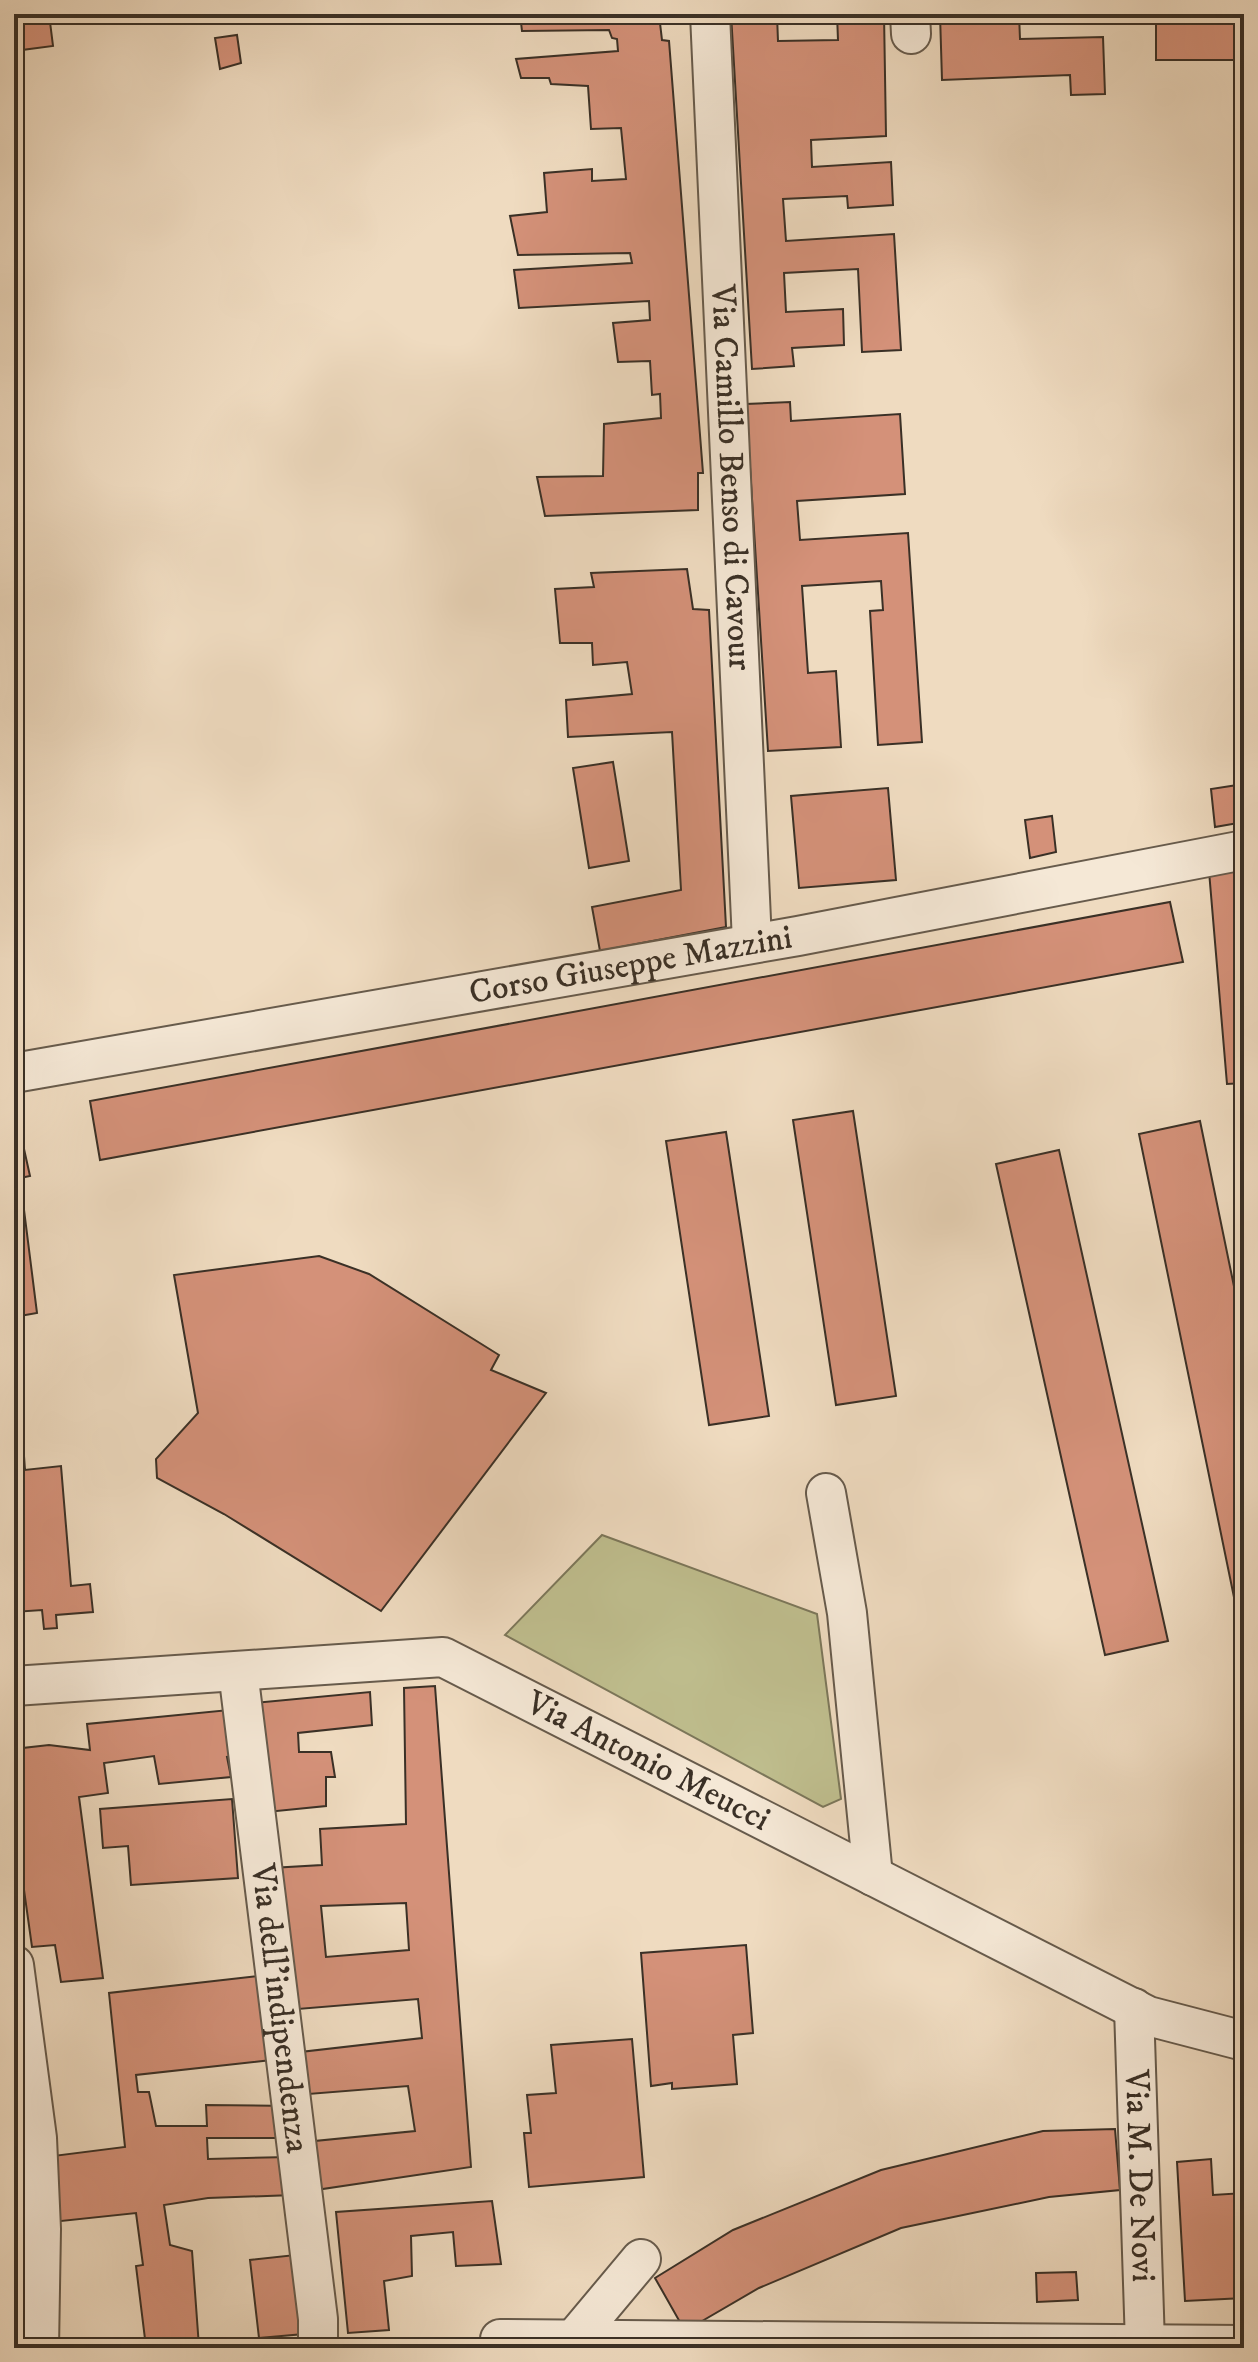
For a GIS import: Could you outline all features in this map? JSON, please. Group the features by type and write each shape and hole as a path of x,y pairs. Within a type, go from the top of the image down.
{"street":[{"name":"Via Camillo Benso di Cavour","path":"710,14 752,942"},
{"name":"Corso Giuseppe Mazzini","path":"14,1073 752,942 1244,850"},
{"path":"826,1493 847,1613 873,1876"},
{"name":"Via Antonio Meucci","path":"14,1686 443,1657 1148,2016 1244,2041"},
{"name":"Via dell'indipendenza","path":"238,1671 318,2348"},
{"path":"14,1965 37,2138 28,2228 39,2348"},
{"name":"Via M. De Novi","path":"1134,2008 1145,2344"},
{"path":"574,2339 641,2259"},
{"path":"500,2339 1244,2345"}],"shaded area":[{"path":"602,1535 817,1614 841,1799 823,1807 505,1635"}],"building":[{"path":"14,14 49,14 53,46 14,51"},
{"path":"520,14 668,14 660,23 662,40 669,41 703,473 698,473 698,510 545,516 537,477 603,476 604,424 661,418 660,394 652,395 650,361 618,362 613,323 650,320 649,301 519,308 514,270 632,263 630,253 518,255 510,216 547,212 544,173 592,169 592,181 626,179 621,128 591,129 588,86 551,84 549,78 521,78 516,59 618,51 617,39 612,38 609,30 522,31"},
{"path":"731,14 818,14 777,15 778,41 838,40 837,14 884,14 886,136 811,140 812,167 891,162 893,205 848,208 847,196 783,199 786,241 894,234 901,350 862,352 858,269 784,273 786,312 843,309 844,345 792,348 794,366 752,369"},
{"path":"940,14 1019,14 1020,39 1103,37 1105,94 1071,95 1070,75 942,80"},
{"path":"1156,14 1244,14 1244,60 1156,60"},
{"path":"237,35 241,63 220,69 215,38"},
{"path":"790,402 791,421 900,414 905,494 797,501 800,540 908,533 922,742 878,745 870,611 883,610 881,581 802,586 808,673 836,671 841,747 768,751 746,404"},
{"path":"687,569 693,609 709,610 726,927 600,951 592,907 681,890 672,732 568,737 566,700 632,694 627,662 593,665 592,643 560,643 555,589 594,587 591,573"},
{"path":"613,762 629,861 589,868 573,768"},
{"path":"1244,784 1244,822 1215,827 1211,789"},
{"path":"888,788 896,880 799,888 791,796"},
{"path":"1052,816 1056,852 1030,858 1025,820"},
{"path":"1244,865 1244,1083 1227,1084 1209,871"},
{"path":"1170,902 1183,962 100,1160 90,1101"},
{"path":"853,1111 896,1396 836,1405 793,1120"},
{"path":"1200,1121 1244,1335 1244,1646 1139,1134"},
{"path":"726,1132 769,1416 709,1425 666,1141"},
{"path":"24,1149 30,1176 20,1178 37,1313 14,1317 14,1152"},
{"path":"1059,1150 1168,1641 1105,1655 996,1164"},
{"path":"319,1256 369,1274 499,1355 491,1370 546,1393 381,1611 224,1514 157,1478 156,1459 198,1413 174,1275"},
{"path":"23,1442 25,1470 61,1466 71,1586 90,1584 93,1612 56,1615 57,1628 44,1629 42,1610 14,1612 14,1443"},
{"path":"435,1686 471,2167 309,2191 305,2142 415,2131 408,2086 296,2095 292,2053 422,2038 418,1999 286,2010 271,1868 322,1865 320,1829 406,1824 404,1688","holes":["406,1903 409,1950 326,1957 321,1906"]},
{"path":"370,1692 372,1725 298,1733 299,1752 331,1752 335,1777 326,1777 326,1806 267,1812 253,1703"},
{"path":"239,1709 246,1755 227,1757 231,1777 159,1784 154,1756 104,1763 108,1793 79,1797 103,1978 61,1982 55,1945 32,1947 14,1819 14,1749 49,1745 90,1750 87,1724"},
{"path":"232,1799 238,1878 131,1885 128,1846 103,1848 100,1809"},
{"path":"746,1945 753,2033 733,2035 737,2084 672,2089 672,2083 651,2086 641,1953"},
{"path":"275,1974 280,2059 136,2075 138,2092 149,2092 156,2126 207,2126 206,2105 291,2106 293,2138 207,2138 208,2159 289,2157 293,2195 208,2198 164,2205 170,2245 192,2251 199,2347 146,2347 136,2266 143,2265 136,2213 52,2222 45,2157 125,2147 109,1993"},
{"path":"632,2039 644,2177 529,2187 524,2133 531,2133 527,2095 556,2093 551,2045"},
{"path":"14,2068 31,2166 14,2168"},
{"path":"1115,2129 1120,2190 1049,2197 901,2228 759,2288 685,2331 655,2278 733,2230 881,2170 1043,2131"},
{"path":"1211,2159 1213,2195 1244,2193 1244,2298 1185,2301 1177,2162"},
{"path":"492,2201 501,2264 456,2266 453,2232 411,2236 412,2276 384,2281 389,2330 348,2333 336,2212"},
{"path":"14,2241 27,2242 31,2348 14,2348"},
{"path":"295,2255 304,2334 259,2338 250,2260"},
{"path":"1076,2272 1078,2300 1037,2302 1036,2273"}]}
